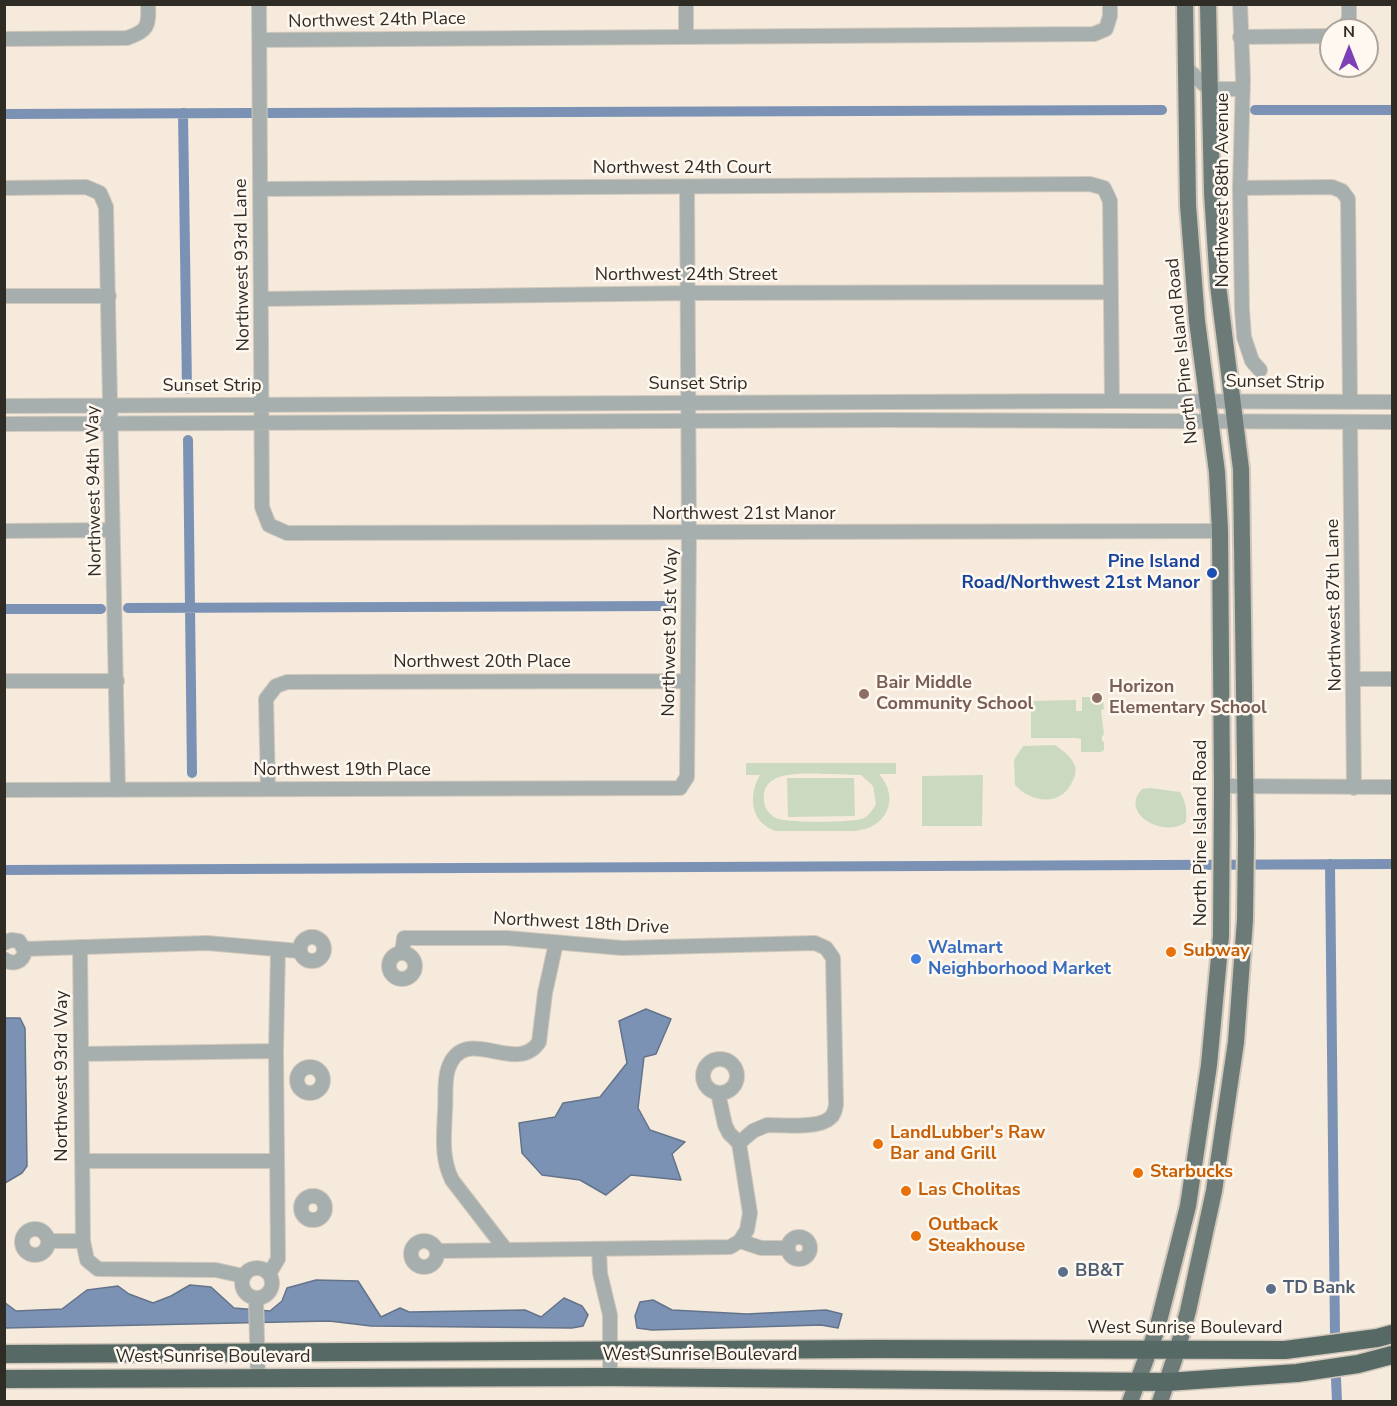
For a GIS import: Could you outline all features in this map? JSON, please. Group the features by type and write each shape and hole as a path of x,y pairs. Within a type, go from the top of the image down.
{"highway":[{"name":"West Sunrise Boulevard","path":"4,1354 610,1350 1286,1350 1365,1340 1392,1334"},
{"name":"West Sunrise Boulevard","path":"4,1379 610,1377 1167,1382 1271,1376 1358,1364 1392,1355"}],"main road":[{"name":"North Pine Island Road","path":"1130,1401 1168,1290 1188,1206 1203,1118 1221,936 1220,531 1217,472 1197,321 1188,205 1185,4"},
{"path":"1160,1401 1178,1351 1214,1191 1228,1105 1239,1008 1245,888 1241,469 1218,285 1212,193 1208,4"}],"street":[{"path":"4,39 127,38 141,34 148,22 148,4"},
{"name":"Northwest 93rd Lane","path":"259,4 262,507 269,525"},
{"path":"686,4 686,36"},
{"name":"Northwest 24th Place","path":"260,40 1094,34 1106,29 1110,16 1110,4"},
{"name":"Northwest 88th Avenue","path":"1240,4 1243,89 1240,188 1242,309 1244,338 1252,361 1260,370"},
{"path":"1240,37 1319,36"},
{"path":"1185,67 1209,89 1243,89"},
{"name":"Northwest 24th Court","path":"260,189 1090,184 1104,188 1110,201 1111,292"},
{"name":"Northwest 94th Way","path":"4,188 86,187 100,194 106,207 118,790"},
{"name":"Northwest 91st Way","path":"680,788 687,777 690,533 687,187"},
{"path":"1240,188 1332,187 1342,191 1348,199 1350,402"},
{"path":"1111,292 1112,400"},
{"name":"Northwest 24th Street","path":"261,299 688,293 1111,292"},
{"path":"4,296 109,296"},
{"name":"Sunset Strip","path":"4,406 1112,400 1392,402"},
{"name":"Sunset Strip","path":"4,424 689,421 1392,422"},
{"name":"Northwest 87th Lane","path":"1350,422 1354,788"},
{"name":"Northwest 21st Manor","path":"269,525 287,533 1220,531"},
{"path":"4,531 112,531"},
{"path":"1354,679 1392,679"},
{"path":"4,681 117,681"},
{"name":"Northwest 20th Place","path":"268,789 267,699 276,686 287,682 688,681"},
{"path":"1222,786 1392,787"},
{"name":"Northwest 19th Place","path":"4,790 680,788"},
{"name":"Northwest 18th Drive","path":"402,953 404,938 507,938 622,948 815,944 826,948 833,958 836,1105 834,1113 831,1118 818,1125 760,1127 739,1143"},
{"path":"4,943 15,940 22,944 24,949 24,956 19,961 12,963 4,959"},
{"path":"24,949 207,943 300,951"},
{"path":"506,1250 452,1180 447,1168 444,1150 447,1071 455,1056 467,1048 482,1048 519,1055 529,1053 535,1048 539,1042 544,993 556,943"},
{"name":"Northwest 93rd Way","path":"80,947 83,1241 87,1260 98,1269 216,1270 243,1276"},
{"path":"269,1274 278,1259 276,1051 278,949"},
{"path":"81,1054 276,1051"},
{"path":"276,1080 297,1080"},
{"path":"437,1251 730,1247 740,1241 747,1230 750,1213 739,1143 725,1125 718,1093"},
{"path":"82,1161 276,1161"},
{"path":"277,1209 301,1208"},
{"path":"48,1241 83,1241"},
{"path":"740,1241 761,1248 787,1248"},
{"path":"599,1249 600,1273 610,1315 610,1377"},
{"path":"256,1303 266,1296 272,1283 265,1270 255,1268 250,1269 241,1281 243,1291 256,1303 258,1379"}],"green space":[{"path":"1082,697 1099,697 1103,701 1104,709 1101,710 1104,750 1081,752 1081,739 1076,738 1031,738 1031,701 1076,700 1076,711 1082,711"},
{"path":"1055,745 1064,751 1075,766 1074,778 1066,791 1052,799 1044,800 1021,791 1015,785 1014,760 1023,746"},
{"path":"746,763 896,763 896,774 879,774 889,793 887,811 874,825 854,831 776,831 767,827 756,815 754,808 754,791 760,775 746,775","holes":["801,774 861,775 873,786 876,804 871,812 858,820 834,822 782,820 771,815 765,806 765,789 778,777"]},
{"path":"983,775 982,826 922,826 922,776"},
{"path":"787,778 854,778 855,816 788,817"},
{"path":"1142,789 1180,792 1186,807 1186,822 1166,827 1147,821 1136,807 1136,798"}],"water":[{"path":"646,1009 671,1019 656,1054 644,1057 638,1108 650,1130 685,1142 672,1154 681,1180 631,1175 606,1195 580,1180 542,1175 522,1153 519,1123 555,1117 563,1103 600,1097 627,1063 619,1021"},
{"path":"5,1018 20,1018 25,1028 27,1166 22,1173 5,1183"},
{"path":"316,1280 358,1281 381,1317 400,1308 409,1312 525,1310 541,1317 564,1298 582,1306 588,1315 583,1326 572,1328 371,1326 329,1321 5,1328 4,1302 16,1311 62,1309 87,1290 118,1286 129,1294 153,1303 190,1285 211,1287 234,1308 270,1311 282,1301 287,1288"},
{"path":"653,1300 672,1310 747,1314 826,1310 842,1314 838,1328 821,1325 652,1330 637,1328 635,1316 640,1302"}],"waterway":[{"path":"268,113 1162,110"},
{"path":"1255,110 1392,110"},
{"path":"183,113 187,389"},
{"path":"4,114 252,113"},
{"path":"188,440 192,773"},
{"path":"128,608 671,606"},
{"path":"4,609 101,609"},
{"path":"1330,864 1335,1335"},
{"path":"4,870 1392,864"},
{"path":"1336,1379 1337,1402"}],"place":[{"name":"Pine Island Road/Northwest 21st Manor","path":"1212,573"},
{"name":"Bair Middle Community School","path":"864,694"},
{"name":"Horizon Elementary School","path":"1097,698"},
{"name":"Subway","path":"1171,952"},
{"name":"Walmart Neighborhood Market","path":"916,959"},
{"name":"LandLubber's Raw Bar and Grill","path":"878,1144"},
{"name":"Starbucks","path":"1138,1173"},
{"name":"Las Cholitas","path":"906,1191"},
{"name":"Outback Steakhouse","path":"916,1236"},
{"name":"BB&T","path":"1063,1272"},
{"name":"TD Bank","path":"1271,1289"}]}
